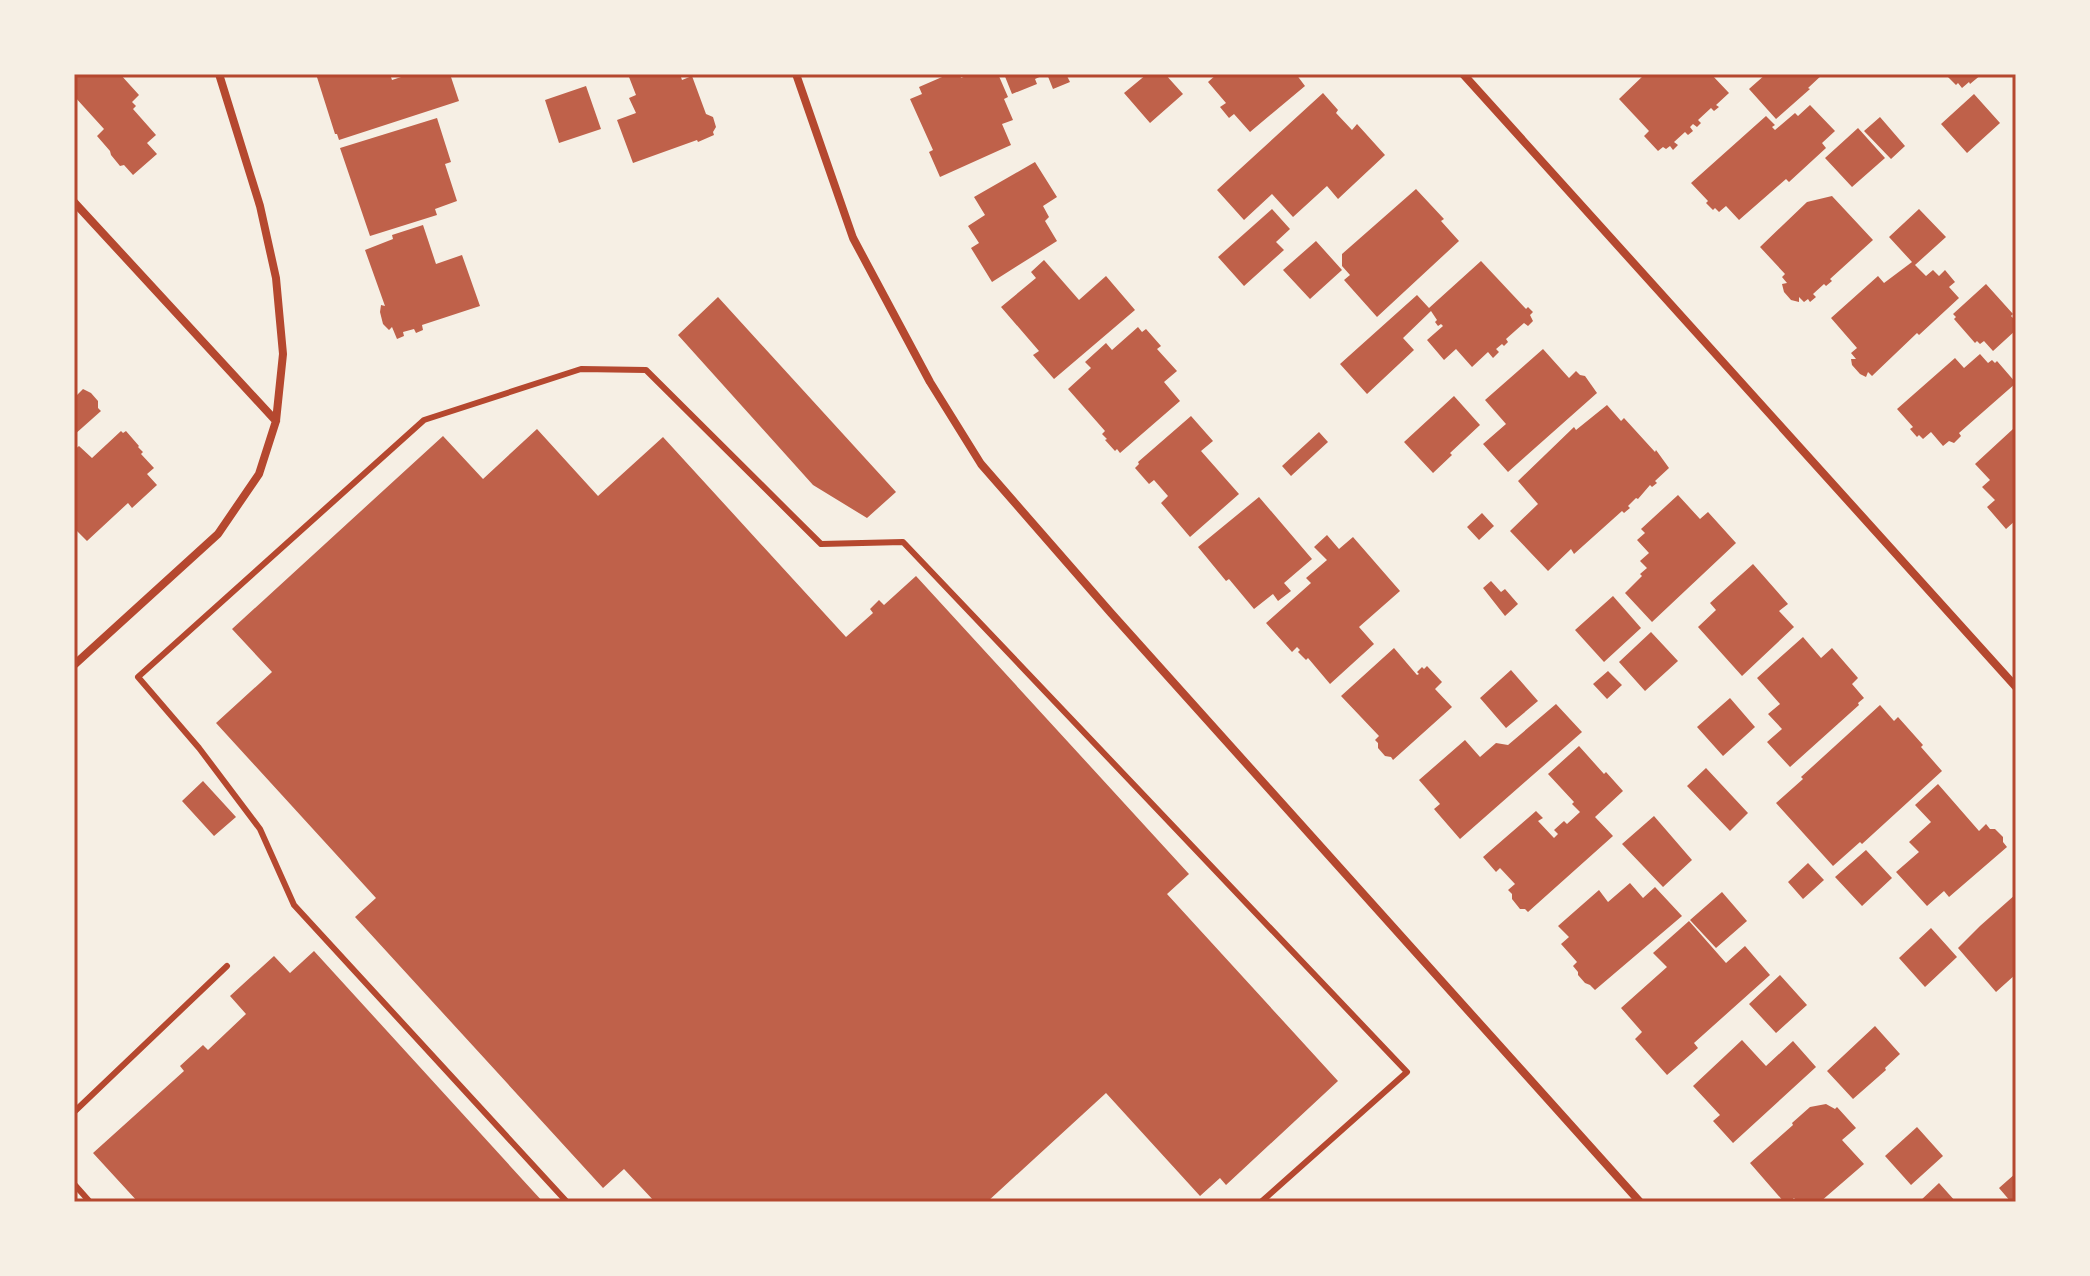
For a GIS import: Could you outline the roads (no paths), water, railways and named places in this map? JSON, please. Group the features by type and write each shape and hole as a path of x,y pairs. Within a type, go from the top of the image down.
{"street":[{"path":"74,665 218,534 259,474 276,421 283,354 276,278 260,206 219,74"},
{"path":"796,74 853,238 930,382 981,464 1640,1202"},
{"path":"1463,74 2016,687"},
{"path":"74,202 276,421"}],"lane":[{"path":"567,1202 294,905 260,829 199,748 138,677 424,420 581,369 646,370 821,544 903,542 1407,1072 1261,1202"},
{"path":"74,1112 227,966"},
{"path":"74,1184 90,1202"},
{"path":"1473,1202 1499,1202"}]}
